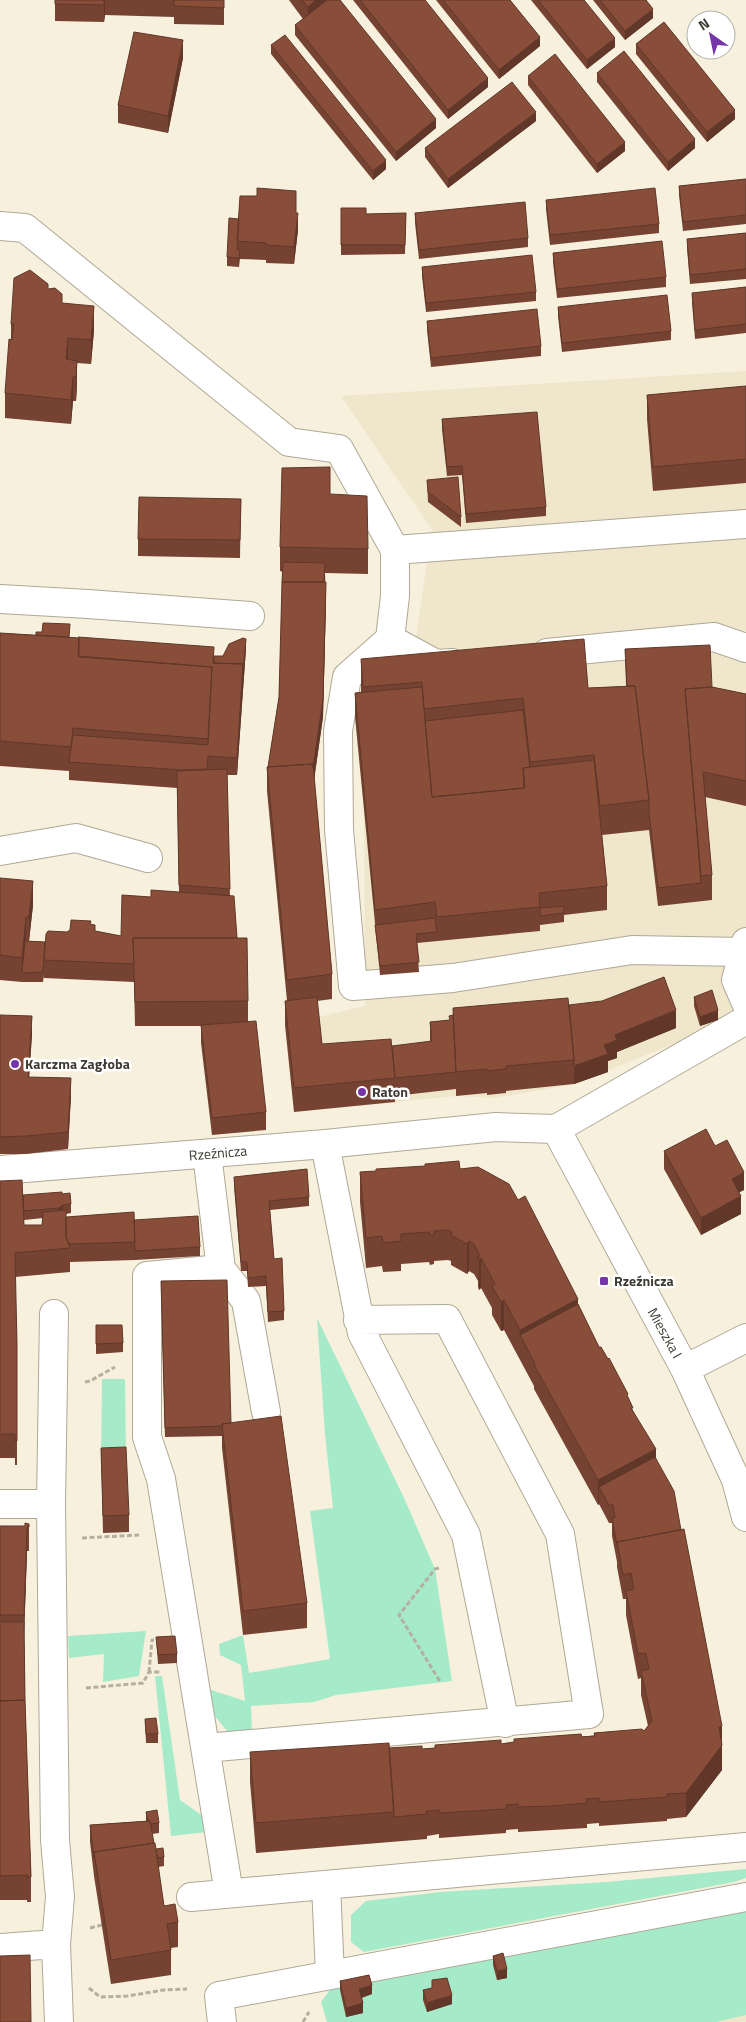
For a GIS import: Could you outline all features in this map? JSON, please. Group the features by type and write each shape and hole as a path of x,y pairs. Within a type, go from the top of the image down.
{"street":[{"path":"0,226 25,228 289,442 339,449 394,550 395,596 390,639 347,677 338,732 339,830 353,986 453,978 632,950 745,947 736,980 746,1003"},
{"path":"394,550 746,524"},
{"path":"0,599 250,616"},
{"path":"526,655 714,637 746,648"},
{"path":"390,639 406,650 436,664 476,660"},
{"path":"0,851 76,838 148,858"},
{"path":"556,1129 746,1020"},
{"name":"Rzeźnicza","path":"0,1170 325,1144 496,1127 556,1129"},
{"name":"Mieszka I","path":"556,1129 684,1369 736,1480 746,1516"},
{"path":"325,1144 362,1333 466,1535 505,1723"},
{"path":"207,1154 221,1269 246,1301 266,1412"},
{"path":"221,1269 146,1276 146,1350 147,1437 161,1479 228,1893"},
{"path":"54,1314 51,1504 55,1840 60,1897 56,1944 59,2022"},
{"path":"206,1748 590,1714 560,1534 447,1320 358,1320"},
{"path":"684,1369 746,1338"},
{"path":"0,1504 51,1504"},
{"path":"191,1896 746,1847"},
{"path":"326,1884 330,1975"},
{"path":"221,2009 330,1975 746,1897"},
{"path":"0,1948 56,1944"}],"path":[{"path":"53,1388 90,1381 146,1350"},
{"path":"52,1538 142,1535 142,1526"},
{"path":"441,1683 413,1634 399,1615 435,1569 471,1557"},
{"path":"54,1691 143,1683 149,1672 193,1671"},
{"path":"88,1987 100,1997 189,1989 221,2009"}],"shaded area":[{"path":"746,371 746,1015 574,1084 495,1098 456,1096 294,1112 285,1025 365,1006 364,809 355,717 361,689 411,670 432,530 341,396"},
{"path":"746,2015 746,2022 716,2022"}],"green space":[{"path":"317,1318 404,1498 435,1569 452,1681 336,1695 314,1702 251,1706 252,1733 228,1732 210,1710 208,1689 245,1701 241,1665 220,1655 219,1644 243,1635 249,1673 330,1659 310,1511 333,1508 325,1434"},
{"path":"102,1379 125,1379 126,1465 101,1466"},
{"path":"146,1631 139,1676 103,1682 104,1654 69,1658 68,1636"},
{"path":"155,1676 162,1676 180,1800 203,1816 207,1832 171,1836"},
{"path":"746,1869 746,1878 734,1882 364,1952 351,1942 351,1915 366,1901 440,1892 607,1882"},
{"path":"746,1911 746,2015 716,2022 327,2022 321,2002 332,1987"}],"building":[{"path":"55,0 104,0 104,5 55,4"},
{"path":"174,0 224,0 224,8 174,6"},
{"path":"302,0 316,0 308,7"},
{"path":"327,0 340,0 436,119 396,152 295,25"},
{"path":"360,0 425,0 488,78 448,110"},
{"path":"443,0 510,0 540,37 499,70"},
{"path":"538,0 584,0 615,38 587,60"},
{"path":"600,0 646,0 653,9 625,31"},
{"path":"664,22 686,49 686,60 695,60 735,110 707,132 636,44"},
{"path":"134,32 183,40 168,116 118,105"},
{"path":"285,35 386,160 373,171 271,45"},
{"path":"624,51 695,139 668,162 597,73"},
{"path":"555,54 625,142 597,164 528,76"},
{"path":"512,82 536,112 448,179 425,148"},
{"path":"746,179 746,215 683,222 679,186"},
{"path":"257,188 296,191 296,213 298,213 294,247 237,241 240,196 257,196"},
{"path":"655,188 659,224 550,235 546,200"},
{"path":"525,202 528,238 419,250 415,213"},
{"path":"341,208 366,208 366,214 406,213 405,245 341,245"},
{"path":"229,218 239,219 237,250 240,250 239,258 227,257"},
{"path":"746,233 746,269 690,275 687,239"},
{"path":"662,241 666,277 557,289 553,253"},
{"path":"532,255 536,292 426,303 422,267"},
{"path":"30,270 48,284 48,289 55,288 62,294 62,303 94,306 91,340 68,338 66,359 77,361 76,377 73,377 71,400 5,393 9,339 12,340 14,324 11,324 14,278"},
{"path":"746,287 746,324 695,330 692,293"},
{"path":"667,295 671,331 562,343 558,307"},
{"path":"537,309 541,346 431,358 427,321"},
{"path":"746,386 746,459 653,467 647,395"},
{"path":"537,412 546,507 466,514 462,466 447,467 442,419"},
{"path":"330,467 330,494 367,496 368,549 280,547 282,468"},
{"path":"458,477 461,517 428,492 427,480"},
{"path":"139,497 241,499 240,540 138,539"},
{"path":"283,562 325,563 324,582 282,582"},
{"path":"282,582 326,582 323,699 313,768 313,764 268,767 279,697"},
{"path":"43,623 70,624 69,637 36,635 36,632 42,632"},
{"path":"0,633 79,638 78,656 212,667 208,739 73,728 71,747 0,741"},
{"path":"78,637 214,647 213,663 243,664 237,758 208,756 207,769 181,770 69,762 73,735 208,745 212,667 79,657"},
{"path":"243,638 246,639 243,673 243,664 214,663 214,656 223,656 229,644"},
{"path":"584,639 588,688 635,686 649,800 600,806 594,755 530,762 523,698 424,709 422,682 363,687 361,659"},
{"path":"710,645 712,687 685,689 701,883 658,888 635,686 627,686 625,649"},
{"path":"422,687 432,797 525,788 523,768 594,760 607,886 539,893 540,907 437,917 435,902 375,910 355,693"},
{"path":"712,687 746,694 746,781 703,772 712,875 701,876 685,689"},
{"path":"523,710 530,767 523,768 524,788 432,797 425,721"},
{"path":"313,764 332,974 287,980 267,767"},
{"path":"227,769 230,889 179,885 177,771"},
{"path":"0,878 33,881 29,917 26,917 22,958 0,955"},
{"path":"151,890 234,896 237,938 133,938 134,964 44,960 46,934 48,931 67,932 70,930 71,920 91,921 90,924 95,925 95,931 121,936 122,895 151,897"},
{"path":"564,906 564,913 540,916 540,908"},
{"path":"435,918 437,932 416,934 419,962 380,966 375,925"},
{"path":"133,938 247,938 248,1001 135,1002"},
{"path":"25,941 45,942 43,972 22,973"},
{"path":"664,977 676,1010 615,1035 617,1040 604,1045 608,1054 574,1066 569,1005 602,1001"},
{"path":"712,990 718,1010 700,1017 694,997"},
{"path":"317,997 322,1044 391,1039 395,1078 294,1088 285,1001"},
{"path":"568,998 574,1060 506,1066 506,1069 487,1071 487,1069 456,1072 453,1008"},
{"path":"0,1015 32,1016 28,1077 71,1078 68,1132 0,1137"},
{"path":"453,1015 456,1072 395,1078 392,1046 432,1041 430,1022 450,1020 449,1016"},
{"path":"256,1021 266,1112 212,1118 201,1025"},
{"path":"706,1129 715,1146 727,1140 744,1172 732,1179 741,1196 701,1218 664,1151"},
{"path":"459,1161 460,1169 478,1167 509,1184 518,1200 525,1196 578,1299 520,1330 504,1300 501,1302 492,1286 495,1284 481,1258 479,1260 478,1257 480,1256 474,1244 469,1241 467,1244 451,1235 452,1232 448,1230 434,1231 434,1235 430,1235 429,1232 401,1234 401,1241 383,1243 382,1236 366,1238 360,1172"},
{"path":"307,1169 309,1197 269,1201 274,1259 282,1258 284,1311 268,1312 266,1276 248,1278 247,1262 241,1262 234,1177"},
{"path":"22,1180 24,1225 42,1225 43,1212 66,1210 66,1237 70,1248 15,1253 17,1441 15,1441 15,1434 0,1434 0,1181"},
{"path":"62,1192 62,1194 70,1193 71,1204 63,1205 59,1208 24,1211 23,1195"},
{"path":"134,1212 135,1242 69,1244 66,1237 66,1217"},
{"path":"198,1216 200,1247 135,1251 134,1220"},
{"path":"227,1280 231,1423 222,1424 222,1426 165,1428 161,1281"},
{"path":"578,1304 599,1347 609,1358 628,1394 633,1408 631,1408 656,1449 598,1480 534,1365 520,1335"},
{"path":"96,1325 122,1325 123,1343 96,1344"},
{"path":"281,1416 307,1603 243,1611 222,1424"},
{"path":"126,1447 129,1515 103,1516 101,1448"},
{"path":"655,1457 674,1491 681,1530 617,1542 617,1545 612,1518 615,1518 613,1505 609,1505 599,1487"},
{"path":"25,1523 29,1524 29,1527 27,1527 24,1615 0,1615 0,1526 25,1526"},
{"path":"684,1529 722,1726 719,1727 722,1745 686,1793 667,1794 667,1797 599,1802 599,1798 586,1799 587,1803 553,1806 518,1807 518,1804 506,1805 506,1809 439,1813 439,1810 426,1811 427,1814 394,1817 389,1748 422,1746 422,1749 435,1748 435,1745 501,1740 501,1744 514,1742 514,1739 581,1734 582,1737 595,1736 594,1733 642,1729 644,1731 652,1721 641,1671 649,1669 646,1653 638,1654 626,1591 634,1589 631,1573 623,1575 617,1542"},
{"path":"0,1622 24,1622 25,1700 0,1701"},
{"path":"175,1636 177,1654 158,1655 156,1637"},
{"path":"25,1700 31,1877 27,1878 28,1875 0,1876 0,1701"},
{"path":"156,1718 158,1734 146,1734 145,1719"},
{"path":"389,1743 394,1812 256,1823 250,1752"},
{"path":"157,1810 159,1823 150,1824 146,1812"},
{"path":"150,1821 154,1843 94,1852 94,1858 90,1825"},
{"path":"155,1843 164,1906 175,1904 178,1922 167,1924 171,1950 111,1960 94,1852"},
{"path":"163,1848 164,1857 157,1858 156,1849"},
{"path":"503,1953 507,1969 497,1971 493,1956"},
{"path":"30,1955 31,2022 0,2022 0,1956"},
{"path":"369,1975 372,1985 359,1989 363,2003 346,2008 340,1981"},
{"path":"447,1978 452,1995 427,2003 423,1990 432,1988 432,1980"}],"place":[{"name":"Karczma Zagłoba","path":"15,1064"},
{"name":"Raton","path":"362,1092"},
{"name":"Rzeźnicza","path":"604,1281"}]}
